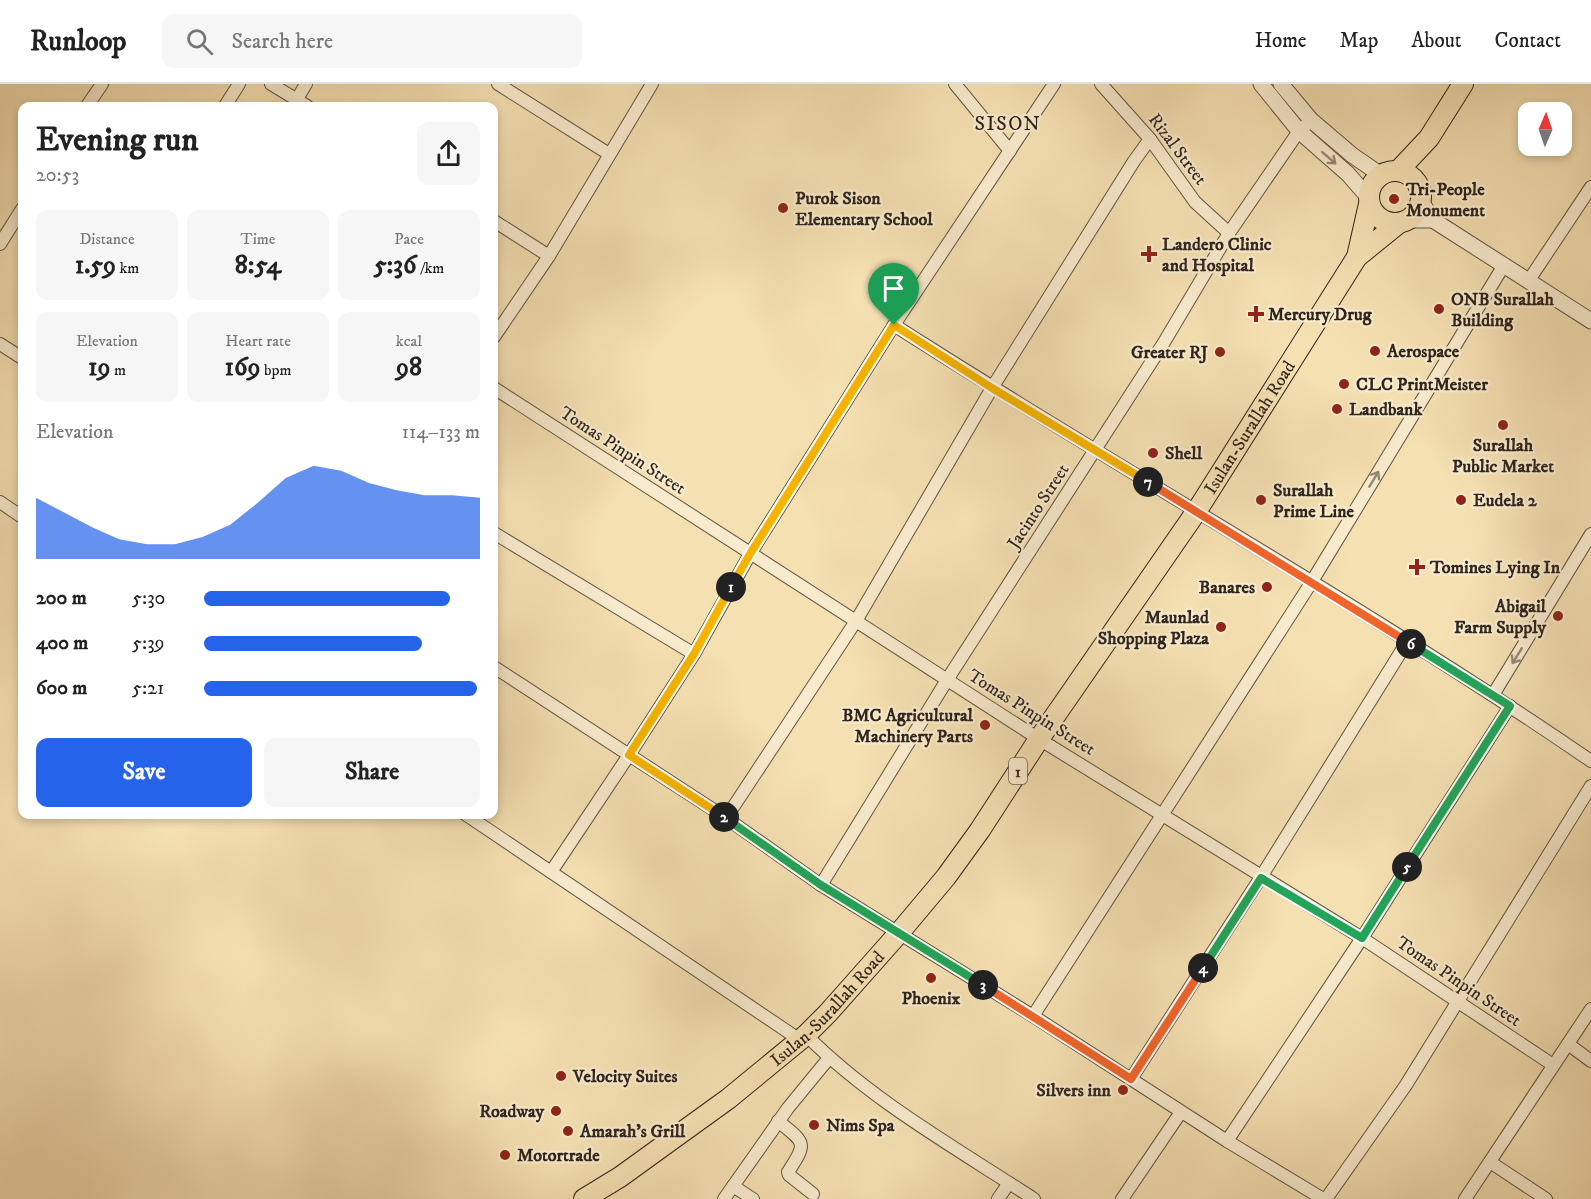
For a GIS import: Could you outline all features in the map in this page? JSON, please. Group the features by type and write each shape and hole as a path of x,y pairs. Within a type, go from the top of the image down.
{"highway":[{"name":"1","path":"1368,200 1374,181 1389,173 1429,138 1463,84"},
{"name":"1","path":"1403,222 1413,216 1420,193 1429,138"},
{"path":"1389,173 1406,173 1420,193"},
{"path":"1368,200 1377,217 1383,221 1403,222"},
{"name":"Isulan-Surallah Road","path":"1357,257 1368,200"},
{"name":"Isulan-Surallah Road","path":"584,1199 620,1178 728,1099 803,1037 828,1013 946,877 1196,512 1357,257 1403,222"}],"street":[{"path":"90,102 102,84"},
{"path":"228,102 239,84"},
{"path":"271,84 302,102"},
{"path":"297,99 306,84"},
{"path":"498,84 609,154"},
{"path":"498,331 549,256 652,84"},
{"path":"955,84 1010,151"},
{"path":"551,872 694,654 750,554 894,325 1054,84"},
{"name":"Rizal Street","path":"1101,84 1150,139 1195,202 1229,233"},
{"path":"1261,84 1299,131 1348,174 1368,200"},
{"path":"1281,84 1311,120 1352,155 1389,173"},
{"name":"Jacinto Street","path":"821,885 947,680 1163,344 1229,233 1299,131 1311,120"},
{"path":"726,818 856,621 992,388 1150,139"},
{"path":"1529,280 1591,187"},
{"path":"1420,193 1433,220 1591,321"},
{"path":"0,244 18,215"},
{"path":"1403,222 1433,220"},
{"path":"498,223 549,256"},
{"path":"1033,1016 1311,583 1504,265"},
{"path":"894,325 992,388 1493,694 1591,762"},
{"path":"0,344 18,355"},
{"name":"Tomas Pinpin Street","path":"498,391 1039,739 1163,814 1261,878 1362,938 1553,1065"},
{"path":"0,502 18,514"},
{"path":"1493,694 1591,534"},
{"path":"498,535 694,654"},
{"path":"1131,1079 1261,878 1407,642"},
{"path":"498,670 726,818 821,885 1033,1016 1227,1141 1325,1199 1406,1085 1591,786"},
{"path":"1227,1141 1362,938 1510,706"},
{"path":"472,819 803,1037 881,1099 1034,1199"},
{"path":"1465,1199 1591,1009"},
{"path":"1568,1044 1591,1061"},
{"path":"724,1199 778,1121 829,1058"},
{"path":"1122,1199 1181,1112"},
{"path":"778,1121 799,1138 801,1143 801,1151 788,1172 789,1175 813,1194"},
{"path":"1490,1162 1546,1199"},
{"path":"998,1199 1009,1183"},
{"path":"733,1186 753,1199"}],"place":[{"name":"Tri-People Monument","path":"1394,199"},
{"name":"Purok Sison Elementary School","path":"783,208"},
{"name":"Landero Clinic and Hospital","path":"1149,254"},
{"name":"ONB Surallah Building","path":"1439,309"},
{"name":"Mercury Drug","path":"1256,314"},
{"name":"Aerospace","path":"1375,351"},
{"name":"Greater RJ","path":"1220,352"},
{"name":"CLC PrintMeister","path":"1344,384"},
{"name":"Landbank","path":"1337,409"},
{"name":"Surallah Public Market","path":"1503,425"},
{"name":"Shell","path":"1153,453"},
{"name":"Surallah Prime Line","path":"1261,500"},
{"name":"Eudela 2","path":"1461,500"},
{"name":"Tomines Lying In","path":"1417,567"},
{"name":"Banares","path":"1267,587"},
{"name":"Abigail Farm Supply","path":"1558,616"},
{"name":"Maunlad Shopping Plaza","path":"1221,627"},
{"name":"BMC Agricultural Machinery Parts","path":"985,725"},
{"name":"Phoenix","path":"931,978"},
{"name":"Velocity Suites","path":"561,1076"},
{"name":"Silvers inn","path":"1123,1090"},
{"name":"Roadway","path":"556,1111"},
{"name":"Nims Spa","path":"814,1125"},
{"name":"Amarah's Grill","path":"568,1131"},
{"name":"Motortrade","path":"505,1155"}],"district":[{"name":"SISON","path":"1008,123"}],"route":[{"path":"894,325 992,388 1510,706 1362,938 1261,878 1131,1079 821,885 726,818 629,755 694,654 750,554 894,325"}]}
